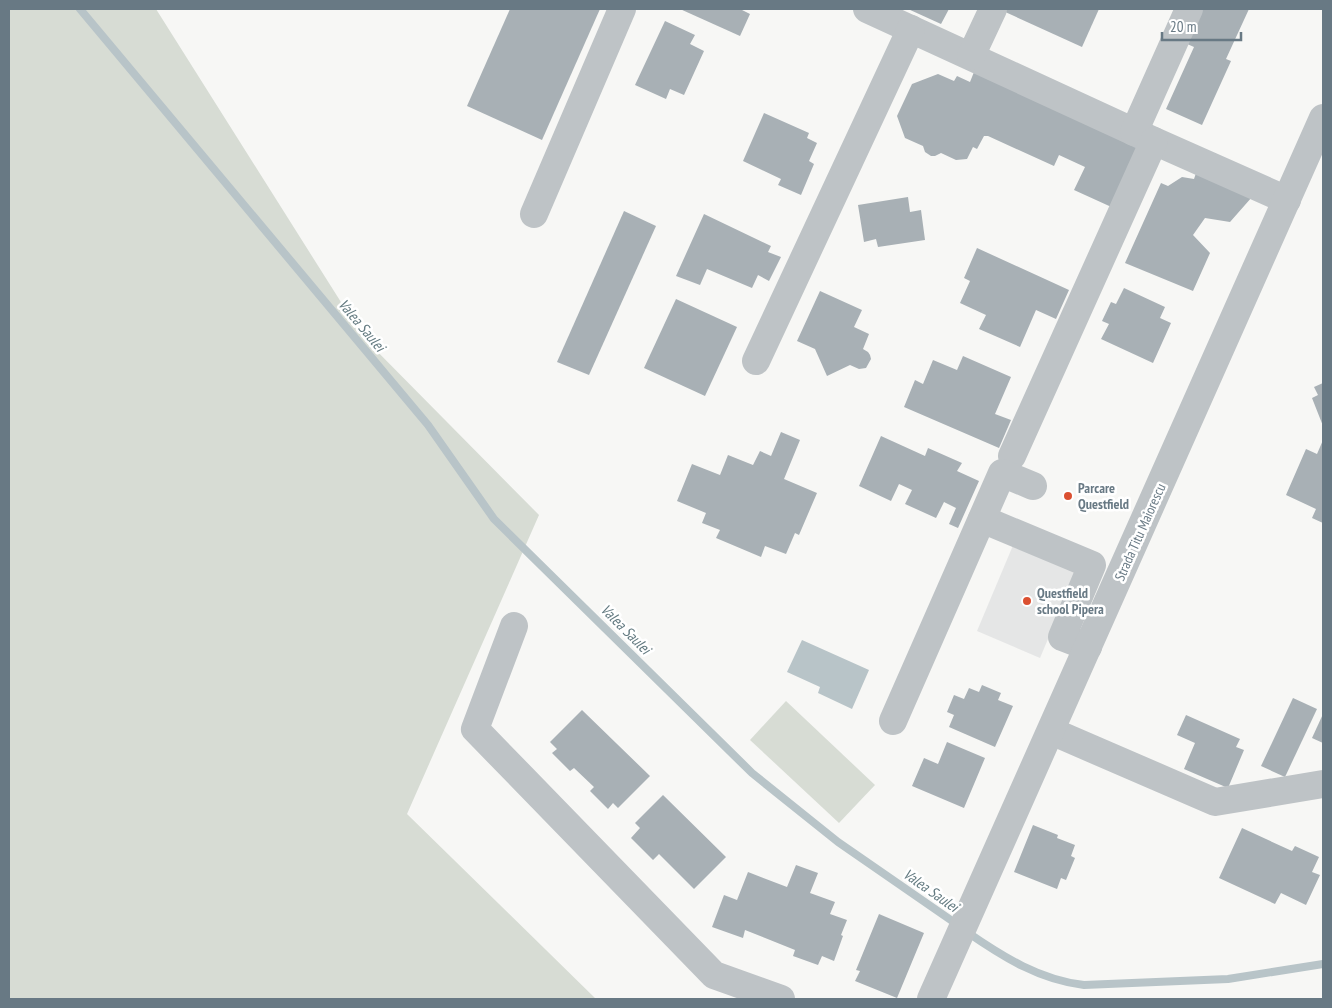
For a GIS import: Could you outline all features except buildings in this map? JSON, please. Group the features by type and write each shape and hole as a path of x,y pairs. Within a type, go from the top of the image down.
{"street":[{"path":"534,214 622,9"},
{"path":"867,9 1287,200"},
{"path":"971,56 992,9"},
{"path":"1012,456 1144,136 1189,9"},
{"path":"756,361 911,30"},
{"name":"Strada Titu Maiorescu","path":"931,999 1323,118"},
{"path":"894,721 1002,473 1033,486"},
{"path":"982,519 1092,565 1062,637 1088,647"},
{"path":"514,626 475,729 714,975 781,999"},
{"path":"1051,731 1215,802 1323,784"}],"shaded area":[{"path":"9,9 156,9 363,337 539,515 407,814 596,999 9,999"},
{"name":"Questfield school Pipera","path":"1014,543 1077,570 1040,658 977,631"},
{"path":"802,640 869,670 852,709 818,693 820,687 787,672"},
{"path":"786,701 875,785 839,823 750,740"}],"waterway":[{"name":"Valea Saulei","path":"80,9 428,425 494,519 752,773 838,842 958,925"},
{"name":"Valea Saulei","path":"967,932 994,950 1037,973 1084,985 1228,979 1323,964"}],"place":[{"name":"Parcare Questfield","path":"1068,496"},
{"name":"Questfield school Pipera","path":"1027,601"}]}
